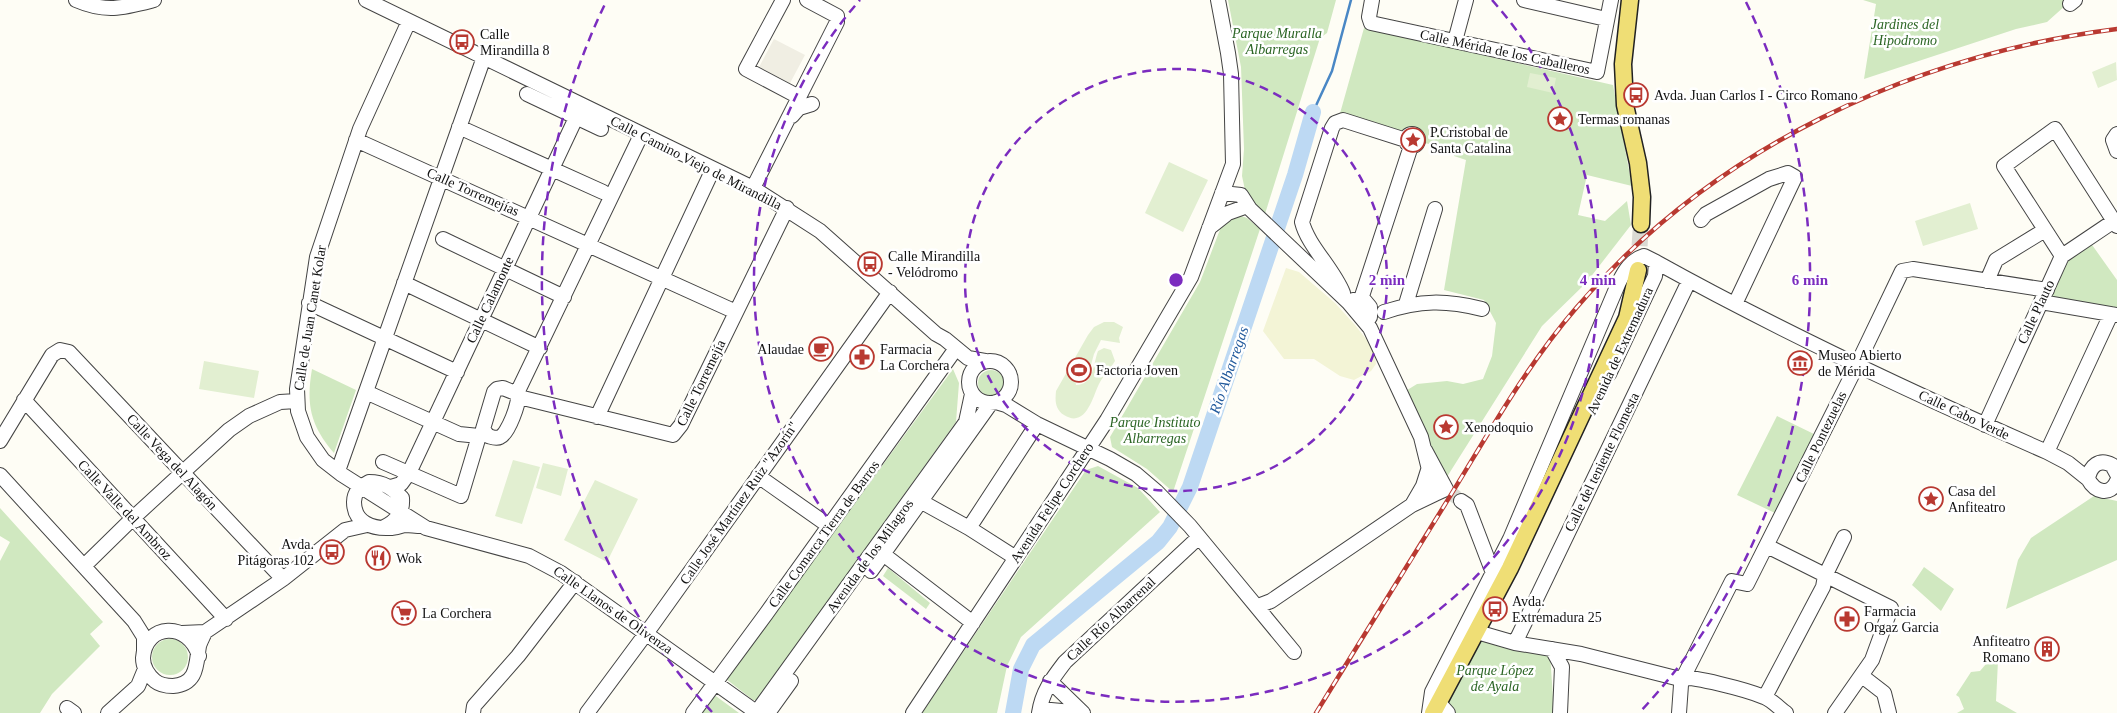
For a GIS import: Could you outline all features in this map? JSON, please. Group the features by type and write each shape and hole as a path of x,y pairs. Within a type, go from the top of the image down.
{"main road":[{"path":"1630,0 1623,64 1625,105 1638,163 1642,197 1641,224"},
{"name":"Avenida de Extremadura","path":"1437,710 1510,568 1627,318 1638,270"}],"street":[{"path":"76,0 118,9 154,0"},
{"name":"Calle Camino Viejo de Mirandilla","path":"366,0 484,57 579,111 641,135 753,188 787,208 820,231 936,334 968,358 985,361"},
{"path":"783,0 746,69 799,97"},
{"path":"753,188 837,22 837,16 806,0"},
{"name":"Avenida Felipe Corchero","path":"913,713 1089,447 1186,285 1233,164 1231,74 1218,0"},
{"name":"Calle Mérida de los Caballeros","path":"1372,0 1369,17 1371,23 1597,72 1611,0"},
{"path":"1455,41 1466,0"},
{"path":"1524,0 1606,19"},
{"name":"Calle de Juan Canet Kolar","path":"402,512 338,472 323,460 307,437 298,411 297,401 317,257 356,140 409,21"},
{"path":"338,472 484,57"},
{"path":"527,94 579,111 601,129"},
{"path":"788,120 799,108 812,104"},
{"name":"Calle Calamonte","path":"401,486 457,372 579,111"},
{"path":"1343,120 1409,143 1352,301 1304,232 1302,222 1332,128 1335,123 1343,120"},
{"path":"459,128 603,192"},
{"path":"2055,129 2116,223 2062,256 2046,230 2004,166 2055,129"},
{"path":"366,392 459,434 481,434 496,438 502,437 506,432 518,395 641,135"},
{"name":"Calle Torremejías","path":"356,140 589,245"},
{"path":"1233,164 1244,204"},
{"path":"596,417 713,169"},
{"path":"1701,220 1706,214 1769,179 1788,174 1795,177 1735,304"},
{"path":"1222,193 1244,204 1352,301 1368,304 1374,315 1389,366 1421,437 1440,491"},
{"path":"1209,228 1228,213 1244,204"},
{"name":"Calle Torremejía","path":"481,434 497,389 504,388 518,395 596,417 673,435 681,425 787,208"},
{"path":"1406,304 1435,208"},
{"path":"1987,281 1996,260 2046,230"},
{"path":"443,239 564,297"},
{"path":"589,245 736,312"},
{"name":"Avenida de Extremadura","path":"1437,710 1432,692 1510,539 1619,282 1625,270 1637,258 1644,256 1656,269 1538,523 1510,568"},
{"name":"Calle Plauto","path":"1985,425 2062,256"},
{"name":"Calle Cabo Verde","path":"1656,269 1672,272 1857,365 2047,452 2068,463 2088,479 2092,486 2099,491 2115,487"},
{"name":"Calle Pontezuelas","path":"1684,676 1732,581 1748,584 1902,271 1912,269 1987,281 2114,314"},
{"name":"Calle del teniente Flomesta","path":"1515,643 1688,281"},
{"path":"404,283 540,348"},
{"name":"Calle José Martínez Ruiz \"Azorín\"","path":"587,713 647,634 890,292"},
{"path":"1374,315 1406,304 1444,302 1482,309"},
{"path":"310,303 457,372"},
{"path":"2047,452 2114,314"},
{"name":"Calle Camino Viejo de Mirandilla","path":"936,334 942,345 966,368 970,376"},
{"name":"Calle Vega del Alagón","path":"24,400 52,355 60,350 69,352 283,579"},
{"name":"Calle Comarca Tierra de Barros","path":"693,713 952,354"},
{"path":"1037,424 1015,398 1009,372 1005,366 992,361 978,364 970,376 972,394 977,399 1006,405 1037,424 1089,447 1136,474 1156,491 1194,531 1258,606 1294,652"},
{"path":"994,403 1003,399 1011,387"},
{"name":"Avenida de los Milagros","path":"756,713 966,422 972,394"},
{"path":"0,441 24,400"},
{"name":"Calle Valle del Ambroz","path":"24,400 226,619"},
{"path":"84,566 229,430 249,416 280,402 297,401"},
{"name":"Avenida de los Milagros","path":"768,713 994,403"},
{"path":"969,528 1037,424"},
{"path":"345,530 354,508 354,500 361,486 369,482 461,496 481,434"},
{"path":"1425,450 1440,491"},
{"path":"383,462 401,486 402,512 392,523 384,527"},
{"name":"Calle Cabo Verde","path":"2068,463 2094,466 2103,462 2114,466"},
{"path":"1412,505 1430,466"},
{"path":"2088,479 2089,472 2094,466"},
{"path":"1535,482 1556,470"},
{"path":"0,476 134,621 144,637 145,669 138,686 108,713"},
{"path":"758,476 829,526"},
{"path":"1258,606 1271,601 1412,505 1440,491"},
{"path":"1461,501 1466,505 1493,573"},
{"path":"922,502 969,528 1016,558"},
{"path":"354,508 359,519 367,525"},
{"name":"Calle Llanos de Olivenza","path":"402,512 426,528 529,556 561,573 756,713"},
{"path":"182,633 205,632 226,619 283,579 345,530 367,525 389,528 408,525 422,526"},
{"name":"Calle Río Albarrenal","path":"1039,711 1043,694 1050,681 1065,662 1194,531"},
{"path":"1765,697 1823,587 1825,576 1844,536"},
{"path":"1481,543 1491,547 1501,546 1510,539"},
{"path":"1767,546 1891,608 1872,660 1835,713"},
{"path":"883,554 973,623"},
{"path":"473,712 474,706 518,656 575,582"},
{"path":"134,621 162,632"},
{"path":"144,652 150,640 162,632 172,630 190,638 196,646 199,656"},
{"path":"138,686 158,684 177,686 186,682 198,666 200,645 205,632"},
{"path":"1477,632 1515,643 1576,653 1676,678 1684,676 1765,697 1786,713"},
{"path":"1552,649 1562,667 1562,713"},
{"path":"1562,667 1576,653"},
{"path":"145,669 158,684"},
{"path":"1679,713 1681,685 1684,676"},
{"path":"1862,676 1884,693 1889,713"},
{"path":"1050,681 1083,713"},
{"path":"1039,711 1083,713"}],"green space":[{"name":"Parque Muralla Albarregas","path":"1228,0 1336,0 1327,33 1320,38 1265,214 1252,202 1245,190 1242,176 1244,149 1241,67"},
{"name":"Jardines del Hipodromo","path":"1863,0 2066,0 2066,5 2047,22 2016,29 1864,79 1876,4"},
{"path":"1364,28 1613,85 1632,186 1587,175 1578,215 1605,221 1627,201 1631,225 1586,283 1542,326 1445,480 1404,392 1417,384 1447,381 1463,384 1483,379 1492,356 1496,323 1484,300 1444,290 1466,160 1454,156 1455,152 1422,142 1422,135 1416,129 1408,130 1404,136 1339,117"},
{"path":"2116,62 2117,80 2098,88 2092,72"},
{"path":"1530,73 1556,78 1553,93 1527,87"},
{"path":"1169,162 1208,180 1183,232 1145,213"},
{"path":"1970,203 1978,229 1923,246 1915,221"},
{"name":"Parque Instituto Albarregas","path":"1233,213 1247,218 1260,229 1173,492 1147,469 1112,447 1110,437 1200,282 1224,219"},
{"path":"2090,242 2117,280 2117,308 2050,297 2071,255"},
{"path":"1286,268 1299,272 1335,303 1355,325 1374,349 1376,364 1371,371 1354,380 1340,376 1314,359 1284,359 1263,331"},
{"name":"Factoria Joven","path":"1104,322 1114,322 1123,327 1119,338 1120,343 1101,340 1094,354 1089,372 1075,379 1076,385 1086,382 1090,378 1098,351 1104,348 1111,350 1115,361 1101,381 1083,415 1078,418 1072,418 1064,415 1057,407 1056,391 1088,335 1094,327"},
{"path":"204,361 259,371 254,398 199,389"},
{"path":"312,369 356,390 334,453 320,433 312,414 310,382"},
{"path":"953,369 959,383 956,422 757,700 753,700 726,679"},
{"path":"991,370 1000,374 1004,383 1000,392 991,396 982,392 978,383 982,374"},
{"path":"1777,416 1816,435 1775,513 1737,495"},
{"path":"513,460 540,467 522,524 495,516"},
{"path":"543,463 568,469 561,496 536,488"},
{"path":"1098,466 1138,488 1160,512 1021,637 1007,666 997,713 922,713 1086,470"},
{"path":"595,480 638,499 607,562 564,540"},
{"path":"2094,496 2117,501 2117,560 2006,609 2018,560 2031,538"},
{"path":"0,508 103,622 90,634 100,646 52,694 40,713 0,713 0,561 10,542 0,536"},
{"path":"1924,567 1954,589 1941,611 1912,585"},
{"path":"888,568 930,603 926,609 883,576"},
{"name":"Parque López de Ayala","path":"1479,637 1550,653 1554,713 1455,713 1444,701"},
{"path":"170,639 177,640 183,644 187,650 187,664 183,670 177,674 170,675 163,674 157,670 153,664 152,657 153,650 157,644 163,640"},
{"path":"1998,661 1996,701 2017,713 1957,713 1964,709 1959,697 1956,695 1971,672 1980,671 1986,664"},
{"path":"713,694 739,713 699,713"}],"shaded area":[{"path":"774,39 805,55 789,85 758,69"}],"waterway":[{"path":"1313,112 1332,71 1351,0"},
{"name":"Río Albarregas","path":"1013,713 1021,669 1033,645 1158,542 1170,527 1190,487 1295,175 1313,112"}],"tunnel":[{"path":"1638,270 1641,224"},
{"path":"1446,489 1461,501"}],"railway":[{"path":"1316,713 1523,378 1577,307 1631,250 1690,200 1754,156 1821,118 1892,86 1965,61 2041,42 2117,29"}],"place":[{"name":"Calle Mirandilla 8","path":"462,42"},
{"name":"Avda. Juan Carlos I - Circo Romano","path":"1636,95"},
{"name":"Termas romanas","path":"1560,119"},
{"name":"P.Cristobal de Santa Catalina","path":"1413,140"},
{"name":"Calle Mirandilla - Velódromo","path":"870,264"},
{"name":"Alaudae","path":"821,349"},
{"name":"Farmacia La Corchera","path":"862,357"},
{"name":"Museo Abierto de Mérida","path":"1800,363"},
{"name":"Factoria Joven","path":"1079,370"},
{"name":"Xenodoquio","path":"1446,427"},
{"name":"Casa del Anfiteatro","path":"1931,499"},
{"name":"Avda. Pitágoras 102","path":"332,552"},
{"name":"Wok","path":"378,558"},
{"name":"Avda. Extremadura 25","path":"1495,609"},
{"name":"La Corchera","path":"404,613"},
{"name":"Farmacia Orgaz Garcia","path":"1847,619"},
{"name":"Anfiteatro Romano","path":"2047,649"}]}
